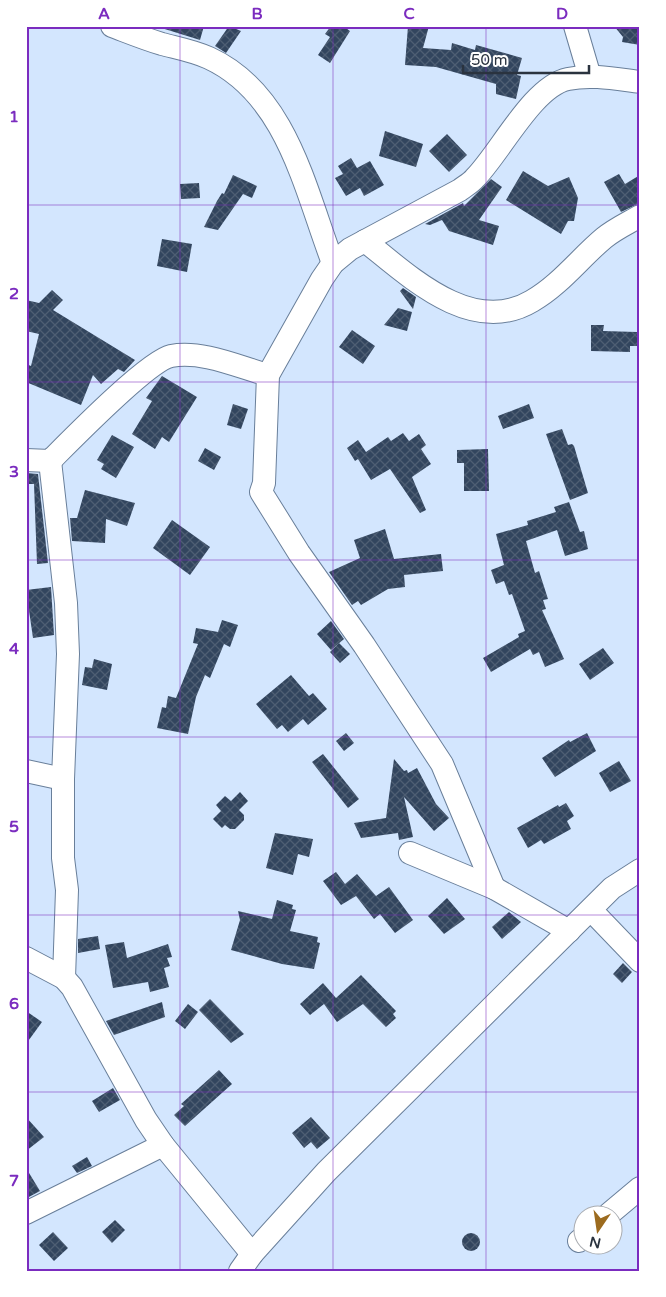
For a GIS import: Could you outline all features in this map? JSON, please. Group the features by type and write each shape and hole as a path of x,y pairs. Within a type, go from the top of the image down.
{"street":[{"path":"112,26 208,57 231,70 253,91 272,114 289,144 333,263"},
{"path":"575,26 590,77"},
{"path":"494,888 442,764 364,645 299,553 261,492 264,483 268,375 333,263 364,241 460,190 475,178 535,101 551,86 566,79 590,77 640,82"},
{"path":"364,241 418,284 473,310 494,313 513,310 532,301 606,237 640,216"},
{"path":"26,460 50,461 117,397 157,363 169,356 203,357 268,375"},
{"path":"50,461 66,612 68,663 64,779 63,858 67,890 64,978"},
{"path":"26,771 64,779"},
{"path":"410,853 494,888 569,931"},
{"path":"26,958 64,978 72,986 146,1120 246,1262 326,1172 612,888 640,870"},
{"path":"590,910 640,961"},
{"path":"26,1213 163,1145"},
{"path":"621,1204 640,1188"}],"building":[{"path":"155,26 204,26 200,40"},
{"path":"229,26 241,31 226,53 215,46"},
{"path":"331,26 343,26 350,31 330,63 318,55 330,37 325,34"},
{"path":"408,26 429,26 423,48 451,50 452,43 475,50 476,45 522,58 517,75 521,76 516,99 496,94 496,84 436,67 405,65"},
{"path":"614,26 640,26 640,45 622,42 623,37"},
{"path":"385,131 423,144 416,167 379,156"},
{"path":"447,134 467,155 449,172 429,151"},
{"path":"351,158 357,168 370,161 384,185 364,196 360,188 346,196 335,178 343,174 338,166"},
{"path":"523,171 548,186 569,177 578,198 574,221 568,221 561,234 506,200"},
{"path":"619,174 625,184 640,175 640,203 621,212 604,182"},
{"path":"233,175 257,186 252,198 243,194 218,230 204,227 217,201 222,193 224,194"},
{"path":"491,179 502,187 479,220 499,226 493,245 449,231 442,220 430,225 425,224 463,203 464,206"},
{"path":"199,183 200,198 181,199 180,184"},
{"path":"162,239 192,244 187,272 157,266"},
{"path":"403,288 416,297 413,309 400,291"},
{"path":"52,290 63,300 53,310 135,360 124,372 118,369 101,384 93,375 81,405 26,382 26,364 31,366 39,334 26,331 26,300 39,303"},
{"path":"398,308 412,312 407,331 384,325"},
{"path":"591,325 604,325 603,331 637,332 637,346 630,346 630,352 591,351"},
{"path":"352,330 375,346 363,364 339,347"},
{"path":"162,376 197,397 169,442 162,437 155,449 132,434 152,401 146,398"},
{"path":"233,404 248,409 241,429 227,425"},
{"path":"529,404 534,418 503,429 498,416"},
{"path":"562,429 568,445 572,444 574,446 588,493 570,500 546,434"},
{"path":"403,433 409,441 419,434 426,445 421,449 431,464 412,477 426,510 420,513 390,469 371,480 358,459 355,461 347,448 358,440 366,452 388,437 391,441"},
{"path":"112,435 134,447 116,478 101,469 104,464 97,460"},
{"path":"205,448 221,457 214,470 198,461"},
{"path":"488,449 489,491 464,491 464,463 457,463 457,450"},
{"path":"26,473 38,474 48,563 37,564 34,484 26,484"},
{"path":"85,490 135,503 127,526 106,519 105,543 72,541 70,518 77,518"},
{"path":"569,502 580,532 584,531 588,549 565,556 557,530 526,541 535,573 539,571 548,599 543,600 546,609 542,610 564,659 545,667 539,652 533,655 530,649 491,672 483,658 519,637 518,634 525,631 512,594 509,595 504,581 496,584 491,570 504,565 496,534 528,525 527,521 556,512 554,507"},
{"path":"172,520 210,547 190,575 153,548"},
{"path":"385,529 394,559 441,554 443,571 404,575 405,587 388,589 361,605 358,601 352,605 329,572 360,558 354,540"},
{"path":"51,587 54,635 33,638 26,590"},
{"path":"222,620 238,625 230,647 224,644 210,678 205,675 196,697 188,734 157,728 162,707 166,708 168,696 176,698 198,644 193,643 196,628 218,632"},
{"path":"331,621 344,639 331,650 317,634"},
{"path":"339,643 350,654 340,663 330,652"},
{"path":"603,648 614,663 590,680 579,664"},
{"path":"94,659 112,664 107,690 82,685 85,667 92,668"},
{"path":"291,675 309,696 313,693 327,709 308,725 303,719 288,732 282,725 277,729 256,704"},
{"path":"346,733 354,743 344,751 336,741"},
{"path":"587,733 596,751 555,777 542,758 569,740 570,742"},
{"path":"323,754 359,799 348,808 312,762"},
{"path":"394,759 408,773 417,768 436,804 449,818 434,831 404,797 413,837 399,840 398,833 361,838 354,823 386,818"},
{"path":"619,761 631,781 610,792 599,773"},
{"path":"240,792 248,801 239,810 244,815 244,820 235,829 230,829 225,825 222,828 213,819 221,811 216,805 225,796 231,801"},
{"path":"566,803 574,816 567,821 571,829 544,844 541,840 528,848 517,828 558,805 559,807"},
{"path":"275,833 313,839 309,857 298,854 293,875 266,868"},
{"path":"336,872 345,884 357,874 376,896 389,887 413,920 395,933 380,914 374,919 356,896 341,905 323,881"},
{"path":"447,898 465,919 444,934 428,916"},
{"path":"277,900 293,905 292,909 296,910 290,931 318,937 317,942 320,943 314,969 282,964 231,950 240,920 238,911 272,919"},
{"path":"509,912 521,922 502,939 492,927"},
{"path":"98,936 100,949 78,953 78,939"},
{"path":"124,942 127,958 168,944 172,957 167,958 170,966 164,968 169,987 150,992 148,982 113,988 105,945"},
{"path":"623,963 632,972 622,983 613,974"},
{"path":"361,975 396,1011 393,1014 396,1018 386,1027 363,1004 337,1022 324,1004 310,1015 300,1004 323,983 336,998"},
{"path":"210,999 244,1034 231,1043 199,1010"},
{"path":"162,1002 165,1017 114,1035 106,1021"},
{"path":"188,1004 198,1012 185,1029 175,1021"},
{"path":"26,1011 42,1022 26,1044"},
{"path":"219,1070 232,1084 185,1126 174,1115 184,1106 181,1104"},
{"path":"113,1088 120,1100 99,1112 92,1101"},
{"path":"26,1117 44,1137 26,1151"},
{"path":"311,1117 330,1138 317,1149 311,1142 304,1148 292,1133"},
{"path":"87,1157 92,1166 77,1173 72,1166"},
{"path":"26,1168 40,1191 27,1198 26,1198"},
{"path":"115,1220 125,1230 112,1243 102,1232"},
{"path":"53,1232 68,1248 54,1261 39,1245"},
{"path":"467,1233 475,1233 480,1238 478,1249 467,1251 462,1246 462,1238"}]}
